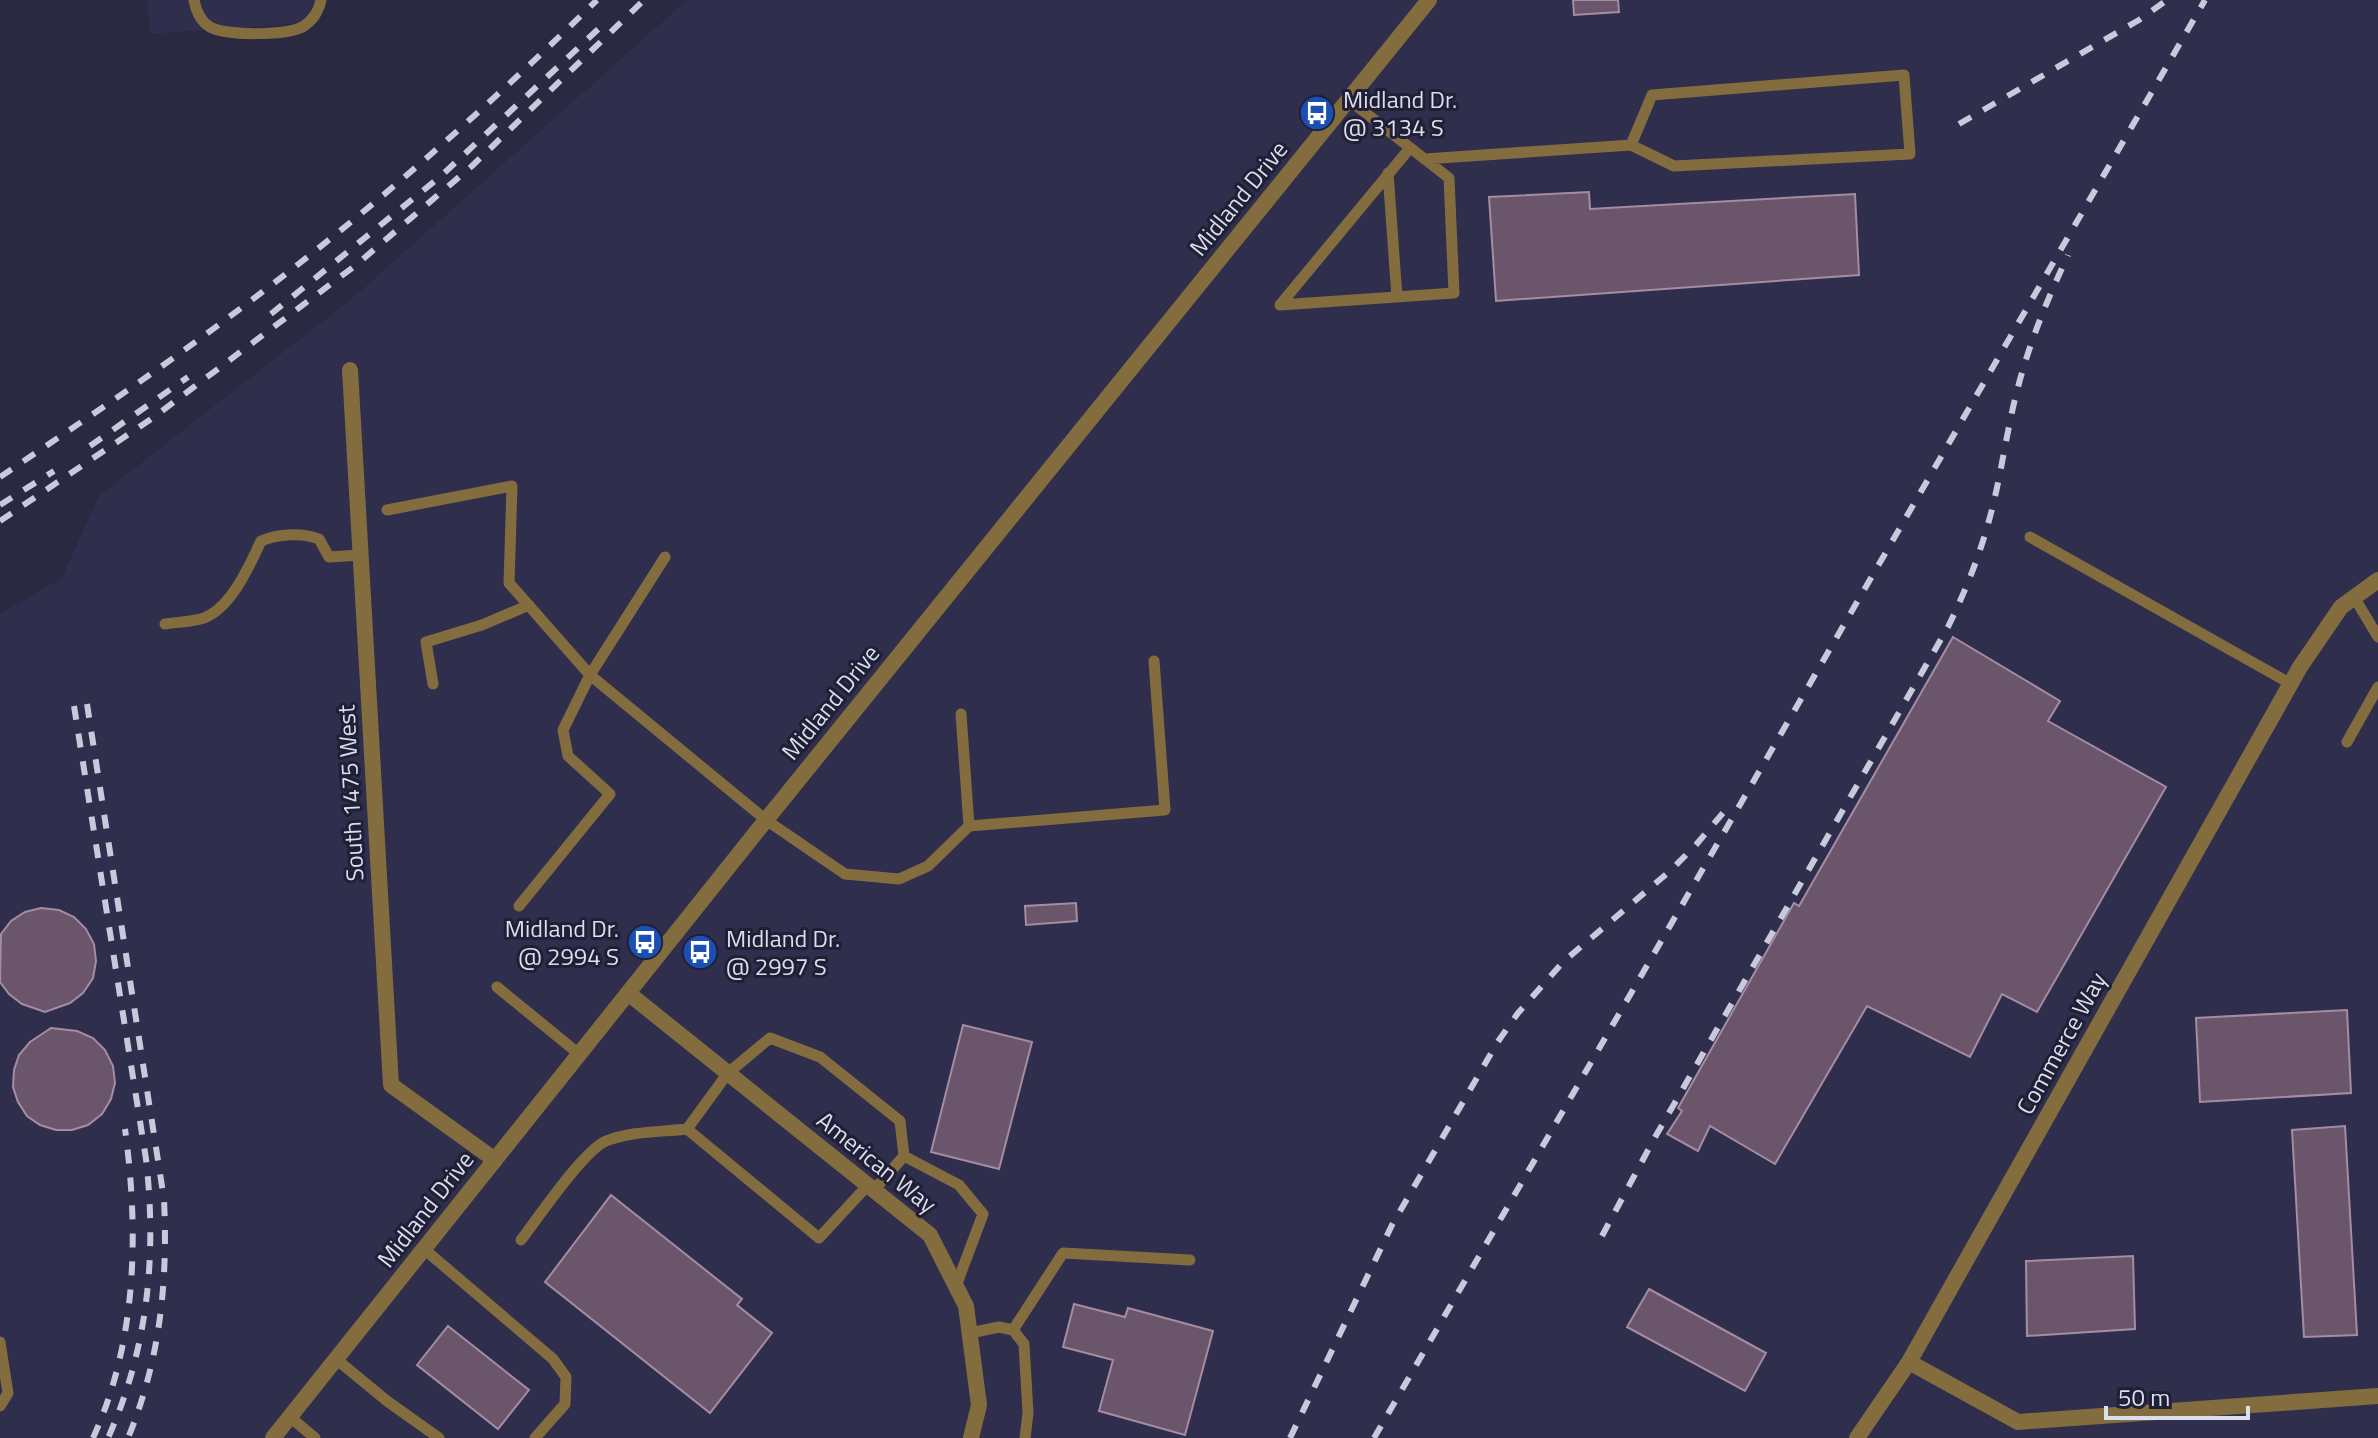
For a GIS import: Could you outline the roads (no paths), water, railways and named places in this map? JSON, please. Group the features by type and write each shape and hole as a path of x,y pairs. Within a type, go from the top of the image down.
{"street":[{"name":"Midland Drive","path":"273,1438 766,820 1429,0"},
{"name":"South 1475 West","path":"350,370 391,1085 495,1160"},
{"name":"Commerce Way","path":"1857,1438 1909,1362 2300,667 2341,607 2378,580"},
{"name":"American Way","path":"628,993 930,1235 966,1306 979,1405 971,1438"},
{"path":"1909,1362 2018,1422 2378,1396"}],"lane":[{"path":"194,0 195,8 213,29 240,33 303,27 317,12 321,0"},
{"path":"1425,159 1631,145 1674,166 1910,154 1904,75 1652,95 1631,145"},
{"path":"1349,100 1449,178 1454,293 1280,305 1410,148"},
{"path":"1388,173 1397,297"},
{"path":"387,510 512,486 509,583 590,675 766,820 845,874 899,879 928,866 969,826 1165,810 1154,661"},
{"path":"165,624 204,618 216,610 249,568 261,541 268,538 307,535 319,539 329,557 360,555"},
{"path":"2030,537 2291,684"},
{"path":"519,906 610,794 568,756 563,730 590,675 665,557"},
{"path":"2354,597 2378,637"},
{"path":"433,684 426,642 482,625 529,605"},
{"path":"2347,742 2378,687"},
{"path":"961,714 969,826"},
{"path":"497,987 579,1054"},
{"path":"687,1129 728,1073 770,1038 820,1057 900,1121 904,1156"},
{"path":"521,1240 580,1163 604,1142 627,1135 687,1129 819,1238 904,1156"},
{"path":"904,1156 959,1185 983,1214 956,1286"},
{"path":"424,1249 553,1359 566,1377 565,1404 535,1438"},
{"path":"1013,1330 1063,1253 1190,1260"},
{"path":"970,1333 999,1327 1013,1330 1024,1344 1028,1413 1025,1438"},
{"path":"0,1342 8,1393 0,1406"},
{"path":"336,1359 439,1438"},
{"path":"290,1417 315,1438"}],"railway":[{"path":"0,477 173,358 325,243 464,125 597,0"},
{"path":"0,521 154,417 356,265 472,166 644,0"},
{"path":"1959,124 2139,20 2167,0"},
{"path":"1374,1438 2205,0"},
{"path":"271,314 441,176 608,20"},
{"path":"1602,1236 1654,1139 1954,615 1988,524 2028,353 2068,255"},
{"path":"90,446 188,377"},
{"path":"0,505 54,471"},
{"path":"87,704 164,1199 165,1261 160,1321 148,1380 128,1438"},
{"path":"74,706 146,1159 149,1195 149,1266 141,1336 122,1404 108,1438"},
{"path":"1290,1438 1392,1225 1497,1043 1518,1013 1563,962 1670,871 1728,807"},
{"path":"93,1438 119,1364 131,1286 132,1207 125,1129"}],"place":[{"name":"Midland Dr. @ 3134 S","path":"1317,113"},
{"name":"Midland Dr. @ 2994 S","path":"645,942"},
{"name":"Midland Dr. @ 2997 S","path":"700,952"}]}
